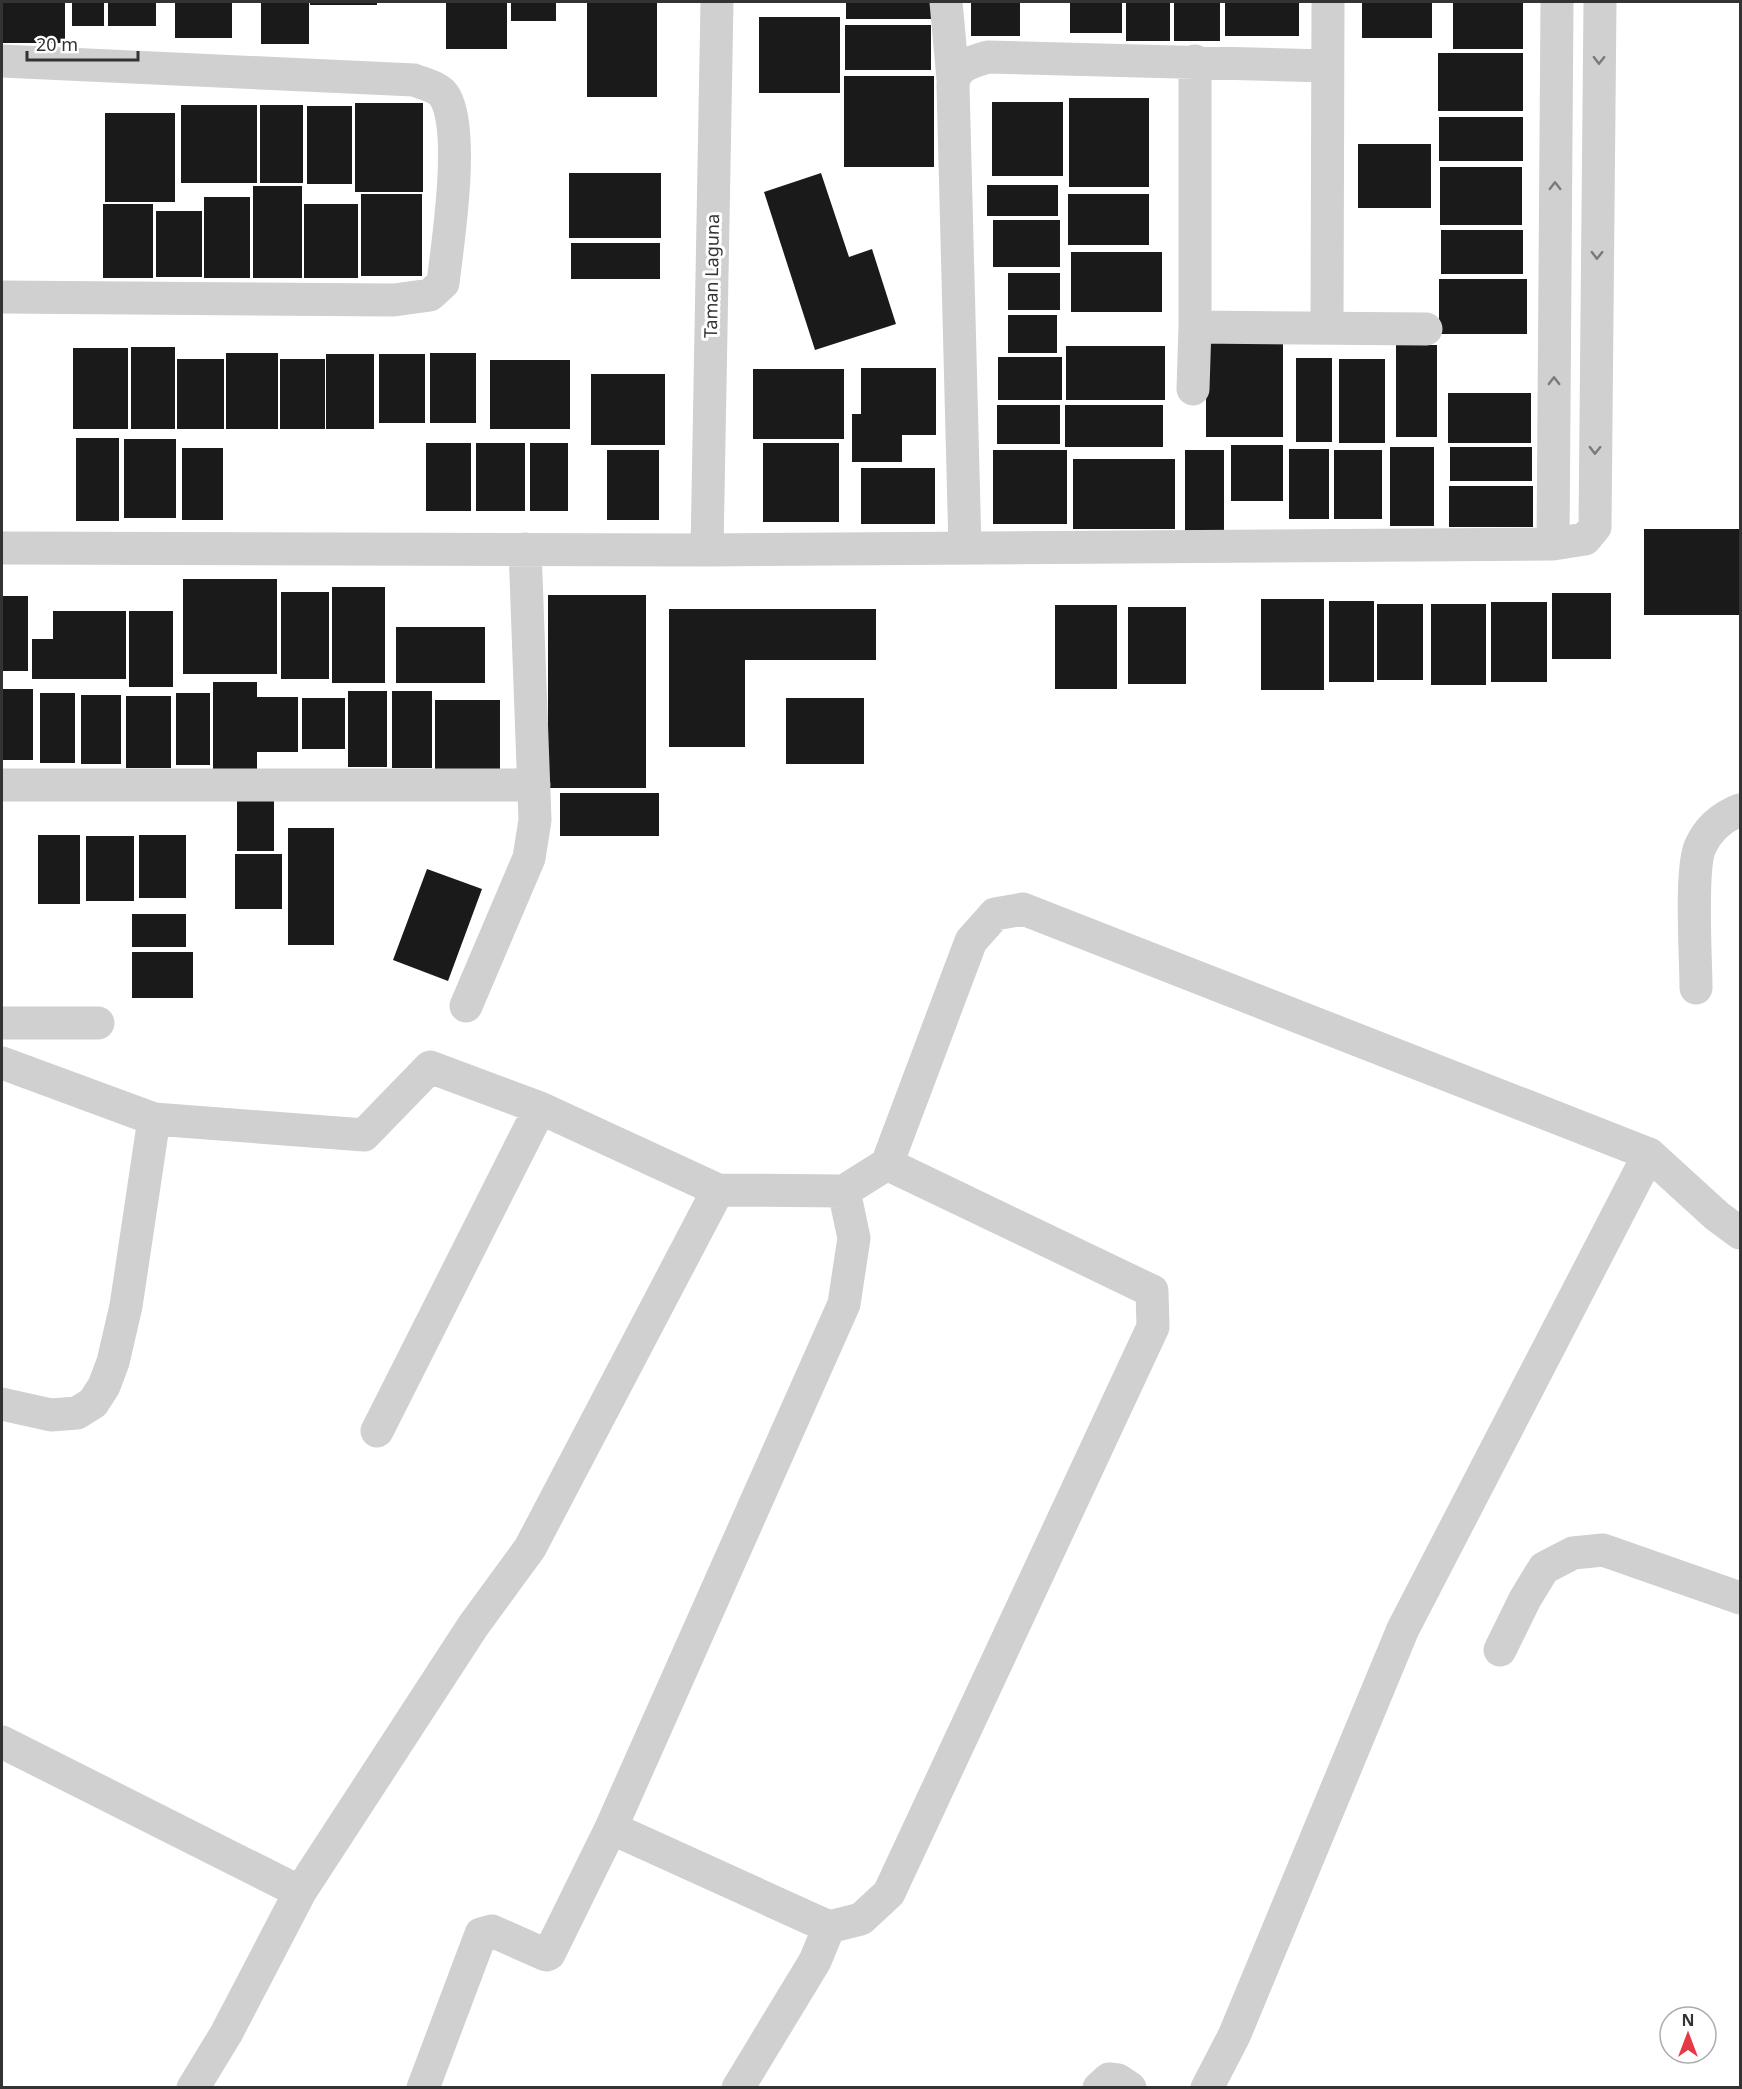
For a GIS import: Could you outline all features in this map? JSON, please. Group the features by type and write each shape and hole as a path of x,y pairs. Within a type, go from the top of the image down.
{"street":[{"name":"Taman Laguna","path":"707,550 717,2"},
{"path":"946,2 953,79 964,548"},
{"path":"1328,2 1328,327"},
{"path":"1553,544 1557,2"},
{"path":"2,548 707,550 1553,544 1585,539 1595,527 1600,2"},
{"path":"953,79 966,63 988,57 1328,66"},
{"path":"2,61 414,80 431,86 444,95 453,117 453,204 443,283 430,296 394,300 2,297"},
{"path":"1193,389 1196,327 1195,61"},
{"path":"1196,327 1426,329"},
{"path":"466,1006 529,858 535,820 525,549"},
{"path":"2,785 534,785"},
{"path":"1696,988 1696,881 1700,849 1714,826 1740,810"},
{"path":"2,1062 154,1119 364,1135 430,1067 540,1108 718,1190 844,1191 886,1164 971,941 995,914 1023,909 1649,1154 1717,1216 1740,1233"},
{"path":"2,1023 98,1023"},
{"path":"377,1431 540,1108"},
{"path":"2,1404 51,1415 77,1413 93,1403 104,1386 113,1362 126,1306 154,1119"},
{"path":"1207,2088 1233,2036 1403,1629 1649,1154"},
{"path":"611,1828 829,1927 861,1919 889,1893 1153,1327 1152,1291 886,1164"},
{"path":"193,2088 226,2034 300,1892 473,1626 530,1548 718,1190"},
{"path":"423,2088 481,1934 492,1931 546,1955 549,1954 611,1828 844,1304 854,1238 844,1191"},
{"path":"1500,1650 1525,1599 1544,1568 1573,1553 1603,1550 1740,1598"},
{"path":"2,1742 300,1892"},
{"path":"738,2088 815,1961 829,1927"},
{"path":"1099,2088 1106,2079 1114,2079 1130,2088"}],"building":[{"path":"2,2 65,2 65,43 2,43"},
{"path":"72,2 104,2 104,26 72,26"},
{"path":"108,2 156,2 156,26 108,26"},
{"path":"175,2 232,2 232,38 175,38"},
{"path":"261,2 309,2 309,44 261,44"},
{"path":"310,2 377,2 377,5 310,5"},
{"path":"446,2 507,2 507,49 446,49"},
{"path":"511,2 556,2 556,21 511,21"},
{"path":"587,2 657,2 657,97 587,97"},
{"path":"846,2 933,2 933,19 846,19"},
{"path":"971,2 1020,2 1020,36 971,36"},
{"path":"1070,2 1122,2 1122,33 1070,33"},
{"path":"1126,2 1170,2 1170,41 1126,41"},
{"path":"1174,2 1220,2 1220,41 1174,41"},
{"path":"1225,2 1299,2 1299,36 1225,36"},
{"path":"1362,2 1432,2 1432,38 1362,38"},
{"path":"1453,3 1523,3 1523,49 1453,49"},
{"path":"759,17 840,17 840,93 759,93"},
{"path":"845,25 931,25 931,70 845,70"},
{"path":"1438,53 1523,53 1523,111 1438,111"},
{"path":"844,76 934,76 934,167 844,167"},
{"path":"1069,98 1149,98 1149,187 1069,187"},
{"path":"992,102 1063,102 1063,176 992,176"},
{"path":"355,103 423,103 423,192 355,192"},
{"path":"181,105 257,105 257,183 181,183"},
{"path":"260,105 303,105 303,183 260,183"},
{"path":"307,106 352,106 352,184 307,184"},
{"path":"105,113 175,113 175,202 105,202"},
{"path":"1439,117 1523,117 1523,161 1439,161"},
{"path":"1358,144 1431,144 1431,208 1358,208"},
{"path":"1440,167 1522,167 1522,225 1440,225"},
{"path":"569,173 661,173 661,238 569,238"},
{"path":"821,173 849,257 872,249 896,324 815,350 764,192"},
{"path":"987,185 1058,185 1058,216 987,216"},
{"path":"253,186 302,186 302,278 253,278"},
{"path":"361,194 422,194 422,276 361,276"},
{"path":"1068,194 1149,194 1149,245 1068,245"},
{"path":"204,197 250,197 250,278 204,278"},
{"path":"103,204 153,204 153,278 103,278"},
{"path":"304,204 358,204 358,278 304,278"},
{"path":"156,211 202,211 202,277 156,277"},
{"path":"993,220 1060,220 1060,267 993,267"},
{"path":"1441,230 1523,230 1523,274 1441,274"},
{"path":"571,243 660,243 660,279 571,279"},
{"path":"1071,252 1162,252 1162,312 1071,312"},
{"path":"1008,273 1060,273 1060,310 1008,310"},
{"path":"1439,279 1527,279 1527,334 1439,334"},
{"path":"1008,315 1057,315 1057,353 1008,353"},
{"path":"1206,330 1283,330 1283,437 1206,437"},
{"path":"1396,345 1437,345 1437,437 1396,437"},
{"path":"1066,346 1165,346 1165,400 1066,400"},
{"path":"131,347 175,347 175,429 131,429"},
{"path":"73,348 128,348 128,429 73,429"},
{"path":"226,353 278,353 278,429 226,429"},
{"path":"430,353 476,353 476,423 430,423"},
{"path":"326,354 374,354 374,429 326,429"},
{"path":"379,354 425,354 425,423 379,423"},
{"path":"998,357 1062,357 1062,400 998,400"},
{"path":"1296,358 1332,358 1332,442 1296,442"},
{"path":"177,359 224,359 224,429 177,429"},
{"path":"280,359 325,359 325,429 280,429"},
{"path":"1339,359 1385,359 1385,443 1339,443"},
{"path":"490,360 570,360 570,429 490,429"},
{"path":"861,368 936,368 936,435 902,435 902,462 852,462 852,414 861,414"},
{"path":"753,369 844,369 844,439 753,439"},
{"path":"591,374 665,374 665,445 591,445"},
{"path":"1448,393 1531,393 1531,443 1448,443"},
{"path":"997,405 1060,405 1060,444 997,444"},
{"path":"1065,405 1163,405 1163,447 1065,447"},
{"path":"76,438 119,438 119,521 76,521"},
{"path":"124,439 176,439 176,518 124,518"},
{"path":"426,443 471,443 471,511 426,511"},
{"path":"476,443 525,443 525,511 476,511"},
{"path":"530,443 568,443 568,511 530,511"},
{"path":"763,443 839,443 839,522 763,522"},
{"path":"1231,445 1283,445 1283,501 1231,501"},
{"path":"1390,447 1434,447 1434,526 1390,526"},
{"path":"1450,447 1532,447 1532,481 1450,481"},
{"path":"182,448 223,448 223,520 182,520"},
{"path":"1289,449 1329,449 1329,519 1289,519"},
{"path":"607,450 659,450 659,520 607,520"},
{"path":"993,450 1067,450 1067,524 993,524"},
{"path":"1185,450 1224,450 1224,532 1185,532"},
{"path":"1334,450 1382,450 1382,519 1334,519"},
{"path":"1073,459 1175,459 1175,529 1073,529"},
{"path":"861,468 935,468 935,524 861,524"},
{"path":"1449,486 1533,486 1533,527 1449,527"},
{"path":"1644,529 1740,529 1740,615 1644,615"},
{"path":"183,579 277,579 277,674 183,674"},
{"path":"332,587 385,587 385,683 332,683"},
{"path":"281,592 329,592 329,679 281,679"},
{"path":"1552,593 1611,593 1611,659 1552,659"},
{"path":"548,595 646,595 646,788 548,788"},
{"path":"2,596 28,596 28,671 2,671"},
{"path":"1261,599 1324,599 1324,690 1261,690"},
{"path":"1329,601 1374,601 1374,682 1329,682"},
{"path":"1491,602 1547,602 1547,682 1491,682"},
{"path":"1377,604 1423,604 1423,680 1377,680"},
{"path":"1431,604 1486,604 1486,685 1431,685"},
{"path":"1055,605 1117,605 1117,689 1055,689"},
{"path":"1128,607 1186,607 1186,684 1128,684"},
{"path":"669,609 876,609 876,660 745,660 745,747 669,747"},
{"path":"53,611 126,611 126,679 32,679 32,639 53,639"},
{"path":"129,611 173,611 173,687 129,687"},
{"path":"396,627 485,627 485,683 396,683"},
{"path":"213,682 257,682 257,697 298,697 298,752 257,752 257,773 213,773"},
{"path":"2,689 33,689 33,760 2,760"},
{"path":"348,691 387,691 387,767 348,767"},
{"path":"392,691 432,691 432,768 392,768"},
{"path":"40,693 75,693 75,763 40,763"},
{"path":"176,693 210,693 210,765 176,765"},
{"path":"81,695 121,695 121,764 81,764"},
{"path":"126,696 171,696 171,768 126,768"},
{"path":"302,698 345,698 345,749 302,749"},
{"path":"786,698 864,698 864,764 786,764"},
{"path":"435,700 500,700 500,774 435,774"},
{"path":"560,793 659,793 659,836 560,836"},
{"path":"237,796 274,796 274,851 237,851"},
{"path":"288,828 334,828 334,945 288,945"},
{"path":"38,835 80,835 80,904 38,904"},
{"path":"139,835 186,835 186,898 139,898"},
{"path":"86,836 134,836 134,901 86,901"},
{"path":"235,854 282,854 282,909 235,909"},
{"path":"427,869 482,889 448,981 393,960"},
{"path":"132,914 186,914 186,947 132,947"},
{"path":"132,952 193,952 193,998 132,998"}]}
